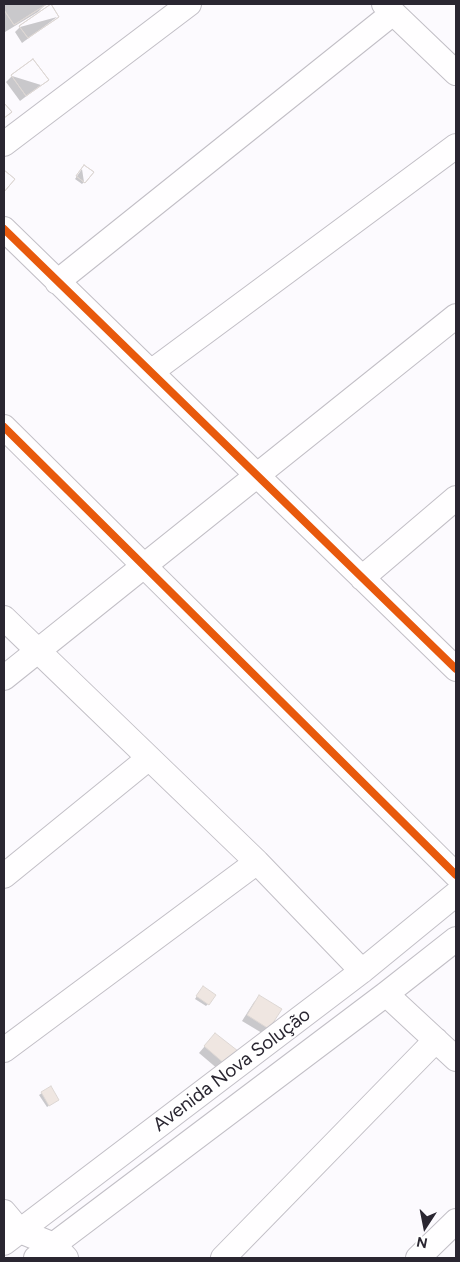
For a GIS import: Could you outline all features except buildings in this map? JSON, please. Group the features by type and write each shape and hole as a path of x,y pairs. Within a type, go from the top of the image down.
{"street":[{"path":"4,144 189,4"},
{"path":"57,282 389,8 456,74"},
{"path":"151,372 456,146"},
{"path":"4,229 456,668"},
{"path":"4,678 456,316"},
{"path":"4,427 456,875"},
{"path":"362,578 456,498"},
{"path":"4,618 257,862 362,970"},
{"path":"4,876 149,758"},
{"path":"4,1050 257,862"},
{"name":"Avenida Nova Solução","path":"12,1237 362,970 456,894"},
{"name":"Avenida Nova Solução","path":"52,1254 456,939"},
{"path":"386,994 456,1059"},
{"path":"223,1258 436,1040"},
{"path":"4,1212 12,1237 52,1254"},
{"path":"418,1258 456,1221"}],"cycle path":[{"path":"4,229 456,669"},
{"path":"4,427 456,875"}]}
